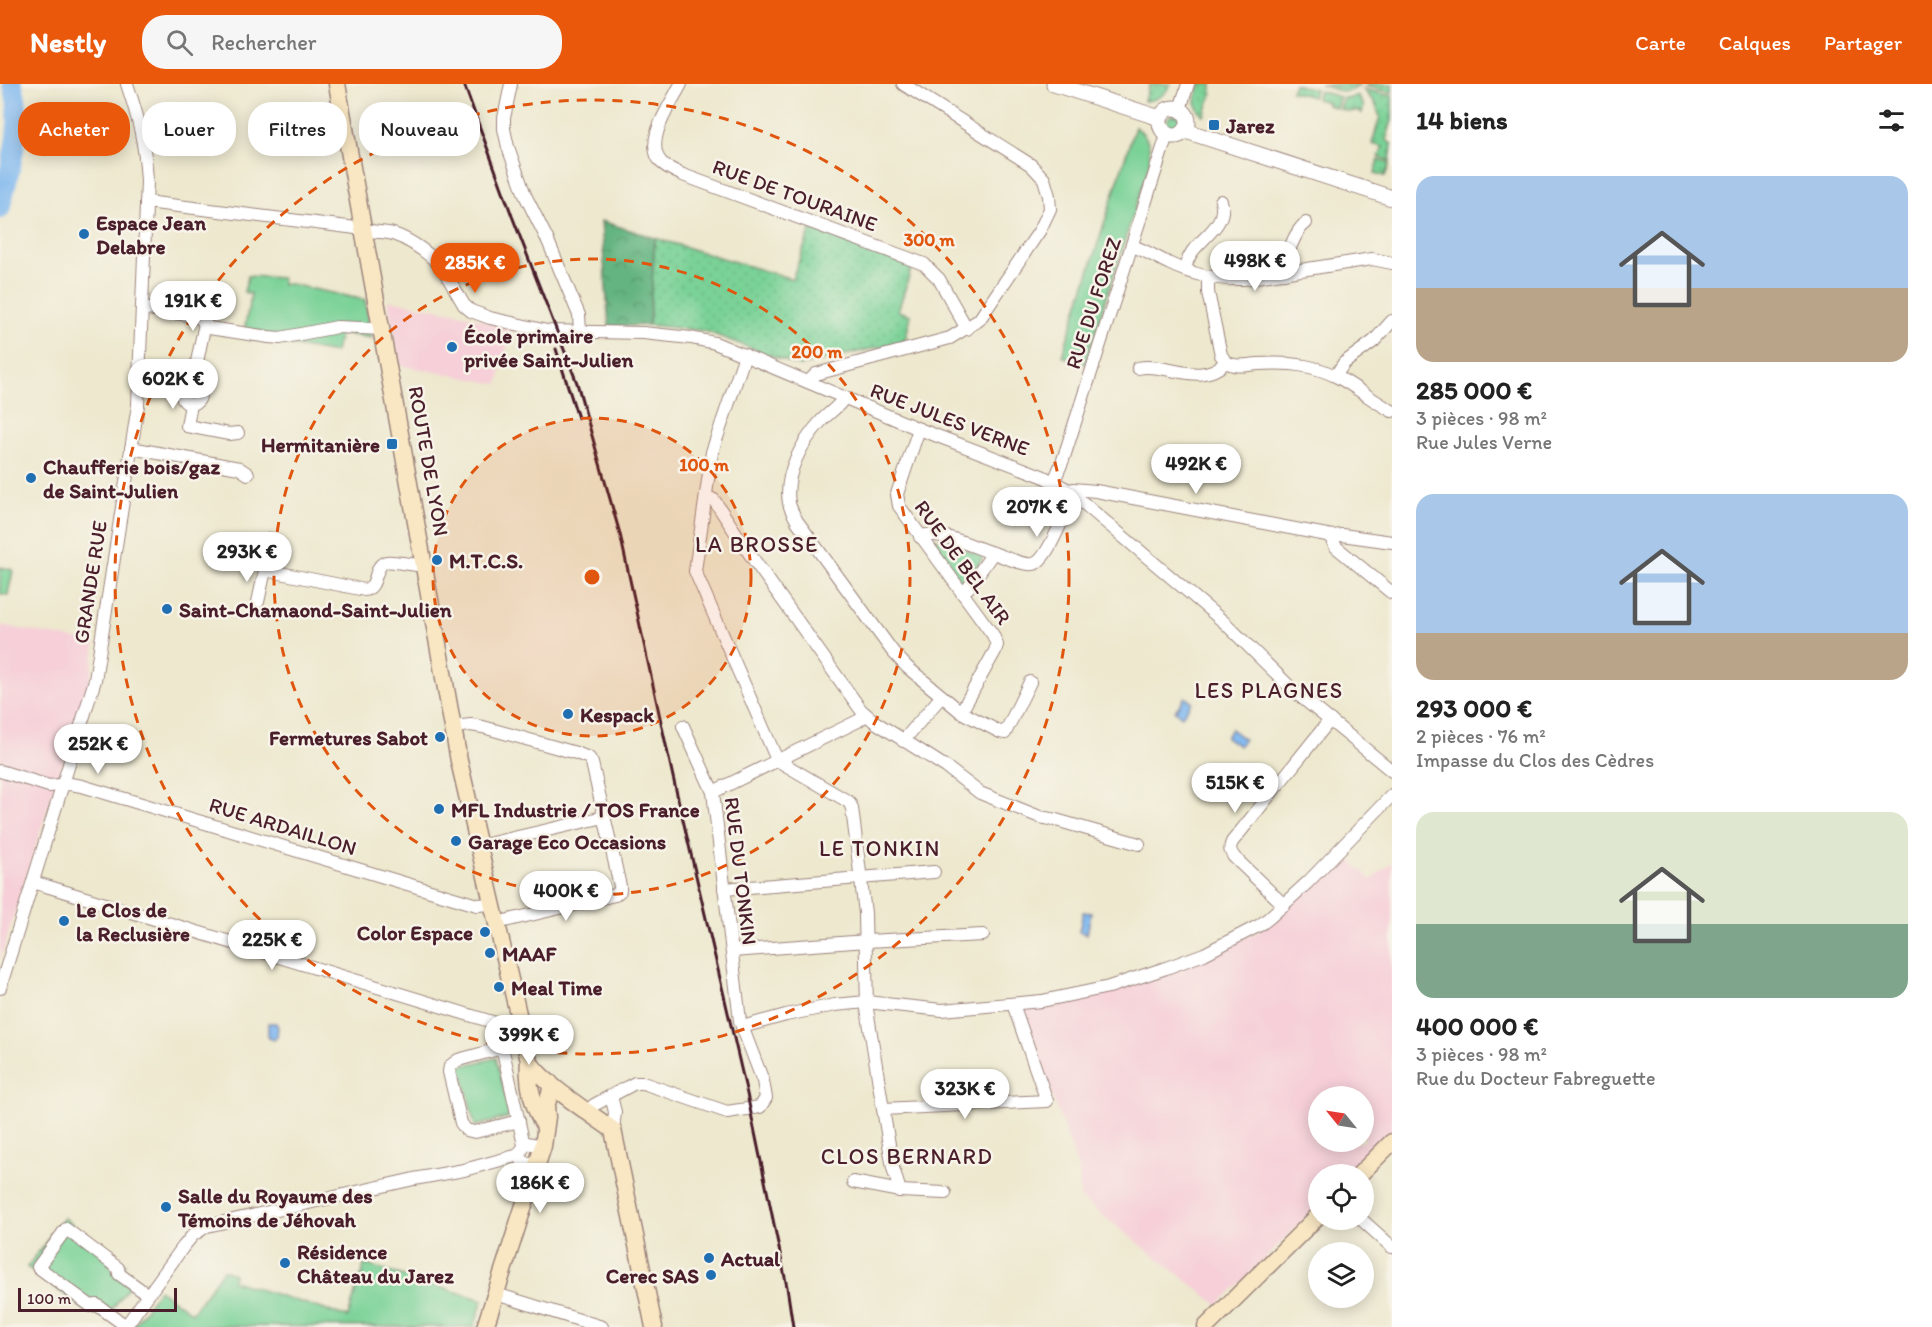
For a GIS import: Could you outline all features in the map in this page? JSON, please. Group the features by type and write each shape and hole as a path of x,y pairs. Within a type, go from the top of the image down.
{"main road":[{"name":"ROUTE DE LYON","path":"337,84 466,793 529,1062 531,1091 537,1113 545,1127"},
{"path":"529,1062 549,1082 613,1130 654,1327"},
{"path":"531,1091 538,1080 549,1082"},
{"path":"485,1327 543,1146 547,1099 551,1090 549,1082"},
{"path":"1370,1164 1392,1142"},
{"path":"1206,1327 1308,1226"}],"street":[{"name":"GRANDE RUE","path":"0,988 95,680 138,405 146,202 145,149 138,116 127,84"},
{"path":"511,84 506,104 504,129 508,147 529,205 548,241 579,315 580,331"},
{"name":"RUE DE TOURAINE","path":"681,84 654,140 661,162 683,175 924,264 939,279 967,329"},
{"path":"808,382 816,374 950,338 980,320 1040,230 1050,209 1044,179 1031,165 903,84"},
{"path":"1054,84 1160,118"},
{"path":"1188,84 1185,121 1177,137 1167,135 1160,126 1160,118 1167,110 1175,108 1185,121 1392,198"},
{"path":"1185,121 1392,188"},
{"name":"RUE DU FOREZ","path":"1054,482 1167,135"},
{"path":"1185,270 1191,253 1221,219 1223,207 1221,201"},
{"name":"RUE JULES VERNE","path":"146,202 364,229 395,235 418,247 442,267 459,299 471,311 479,315 547,331 643,333 691,338 718,344 919,429 1054,482 1225,623 1294,691 1392,771"},
{"path":"1284,273 1287,256 1299,229 1306,223"},
{"path":"1132,246 1208,278 1243,279 1372,259 1392,263"},
{"path":"1208,278 1208,292 1221,355 1226,362 1239,366 1281,364 1304,366 1336,375 1392,411"},
{"path":"142,308 195,316 209,328 280,338 337,327 382,329"},
{"path":"1336,375 1344,363 1374,341 1392,321"},
{"path":"205,323 192,386 200,394 198,400 191,404 187,426 229,434 238,433"},
{"path":"745,355 712,452 695,571 777,760 851,804 867,941 866,1002 893,1168 900,1191"},
{"path":"1138,368 1151,366 1192,375 1219,369 1226,362"},
{"path":"844,398 808,437 798,456 790,477 788,491 789,506 796,521 893,652 907,667 961,712 1005,733 1029,682"},
{"name":"RUE DE BEL AIR","path":"919,429 897,494 899,506 993,635 997,645 996,651 961,712"},
{"path":"131,448 239,468 248,474"},
{"path":"920,537 929,533 1027,564 1038,562 1046,554 1073,489 1096,491 1332,536 1342,535 1392,542"},
{"path":"706,496 714,500 749,554 866,715 946,767 980,793 1040,817 1139,844"},
{"path":"1332,536 1336,546 1392,593"},
{"path":"258,602 271,539"},
{"path":"962,593 969,587 993,553"},
{"path":"265,570 365,590 373,585 383,562 413,566 424,565"},
{"path":"903,741 941,697"},
{"path":"713,792 866,715"},
{"path":"1284,905 1234,857 1230,848 1232,842 1330,720"},
{"path":"453,727 471,725 483,727 589,758 604,816 620,891 615,895 496,923"},
{"name":"RUE DU TONKIN","path":"611,1096 635,1083 640,1083 727,1112 760,1107 766,1098 766,1089 742,1027 713,792 683,726"},
{"name":"RUE ARDAILLON","path":"0,771 49,786 82,786 477,905 492,904"},
{"path":"742,1027 811,1009 866,1002 933,1010 1050,999 1109,987 1185,962 1260,925 1308,882 1392,795"},
{"path":"479,846 604,816"},
{"path":"724,889 934,872"},
{"path":"33,882 522,1031"},
{"path":"732,951 983,935"},
{"path":"883,1109 1047,1101 1013,1004"},
{"path":"497,1024 519,1121 522,1161 537,1167"},
{"path":"502,1048 458,1060 450,1066 449,1072 461,1123 466,1130 475,1132 519,1121"},
{"path":"587,1111 611,1096 615,1112 613,1130"},
{"path":"148,1295 120,1274 118,1268 66,1229 38,1267 91,1306 97,1305 125,1327 183,1247 193,1235 207,1226 464,1170 522,1150 531,1143 543,1146"},
{"path":"853,1182 900,1191 945,1193"},
{"path":"1373,1230 1392,1247"},
{"path":"496,1294 602,1327"}],"shaded area":[{"name":"École primaire privée Saint-Julien","path":"388,300 463,314 511,329 498,384 399,365"},
{"path":"0,625 95,643 91,680 50,800 0,960"},
{"path":"1344,853 1371,880 1392,862 1392,1132 1374,1150 1374,1086 1308,1086 1308,1152 1372,1152 1359,1164 1308,1164 1308,1215 1218,1305 1080,1198 1079,1170 1020,1007 1103,992 1256,933"}],"green space":[{"path":"1150,84 1171,84 1160,97 1144,101"},
{"path":"1200,84 1212,84 1212,93 1204,116 1196,105"},
{"path":"1294,84 1315,89 1313,97 1291,91"},
{"path":"1360,84 1346,92 1320,85"},
{"path":"1366,84 1392,84 1392,93 1365,86"},
{"path":"1363,89 1392,96 1392,120 1386,140 1392,144 1390,161 1379,157 1383,147 1372,144 1380,117 1375,103"},
{"path":"1319,91 1340,97 1336,108 1316,99"},
{"path":"1357,95 1364,106 1362,113 1340,109 1343,98"},
{"path":"1174,115 1179,117 1181,122 1179,127 1174,129 1169,127 1167,122 1169,117"},
{"path":"1135,127 1147,139 1150,154 1149,165 1085,364 1062,356"},
{"path":"1379,160 1390,163 1385,176 1375,173"},
{"path":"601,221 655,238 649,325 609,327"},
{"path":"811,229 912,267 898,311 911,315 905,341 799,366 705,331 649,325 655,238 792,279"},
{"path":"248,276 282,278 282,284 365,300 372,338 340,333 335,353 243,337 251,294 244,292"},
{"path":"937,539 981,555 982,559 965,583 962,583 933,544"},
{"path":"0,567 13,570 8,595 0,594"},
{"path":"496,1058 510,1117 475,1126 461,1066"},
{"path":"64,1218 126,1264 123,1268 135,1278 105,1319 92,1309 89,1313 27,1267"},
{"path":"364,1264 483,1300 474,1327 133,1326 159,1290 192,1313 223,1270 234,1274 233,1281 348,1317"}],"water":[{"path":"1185,697 1192,702 1182,716 1175,711"},
{"path":"1231,729 1244,739 1239,746 1226,737"},
{"path":"1083,912 1091,913 1087,934 1079,932"},
{"path":"268,1023 276,1023 278,1027 277,1037 274,1040 268,1038"}],"waterway":[{"path":"0,209 17,129 16,98 12,84"}],"railway":[{"path":"464,84 577,383 620,534 673,777 747,1094 787,1287 793,1327"},
{"path":"556,349 578,418"}],"place":[{"name":"Jarez","path":"1214,125"},
{"name":"Espace Jean Delabre","path":"84,234"},
{"name":"École primaire privée Saint-Julien","path":"452,347"},
{"name":"Hermitanière","path":"392,444"},
{"name":"Chaufferie bois/gaz de Saint-Julien","path":"31,478"},
{"name":"M.T.C.S.","path":"437,560"},
{"name":"Saint-Chamaond-Saint-Julien","path":"167,609"},
{"name":"Kespack","path":"568,714"},
{"name":"Fermetures Sabot","path":"440,737"},
{"name":"MFL Industrie / TOS France","path":"439,809"},
{"name":"Garage Eco Occasions","path":"456,841"},
{"name":"Le Clos de la Reclusière","path":"64,921"},
{"name":"Color Espace","path":"485,932"},
{"name":"MAAF","path":"490,953"},
{"name":"Meal Time","path":"499,987"},
{"name":"Salle du Royaume des Témoins de Jéhovah","path":"166,1207"},
{"name":"Actual","path":"709,1258"},
{"name":"Résidence Château du Jarez","path":"285,1263"},
{"name":"Cerec SAS","path":"711,1275"}],"district":[{"name":"LA BROSSE","path":"757,544"},
{"name":"LES PLAGNES","path":"1269,690"},
{"name":"LE TONKIN","path":"880,848"},
{"name":"CLOS BERNARD","path":"907,1156"}]}
